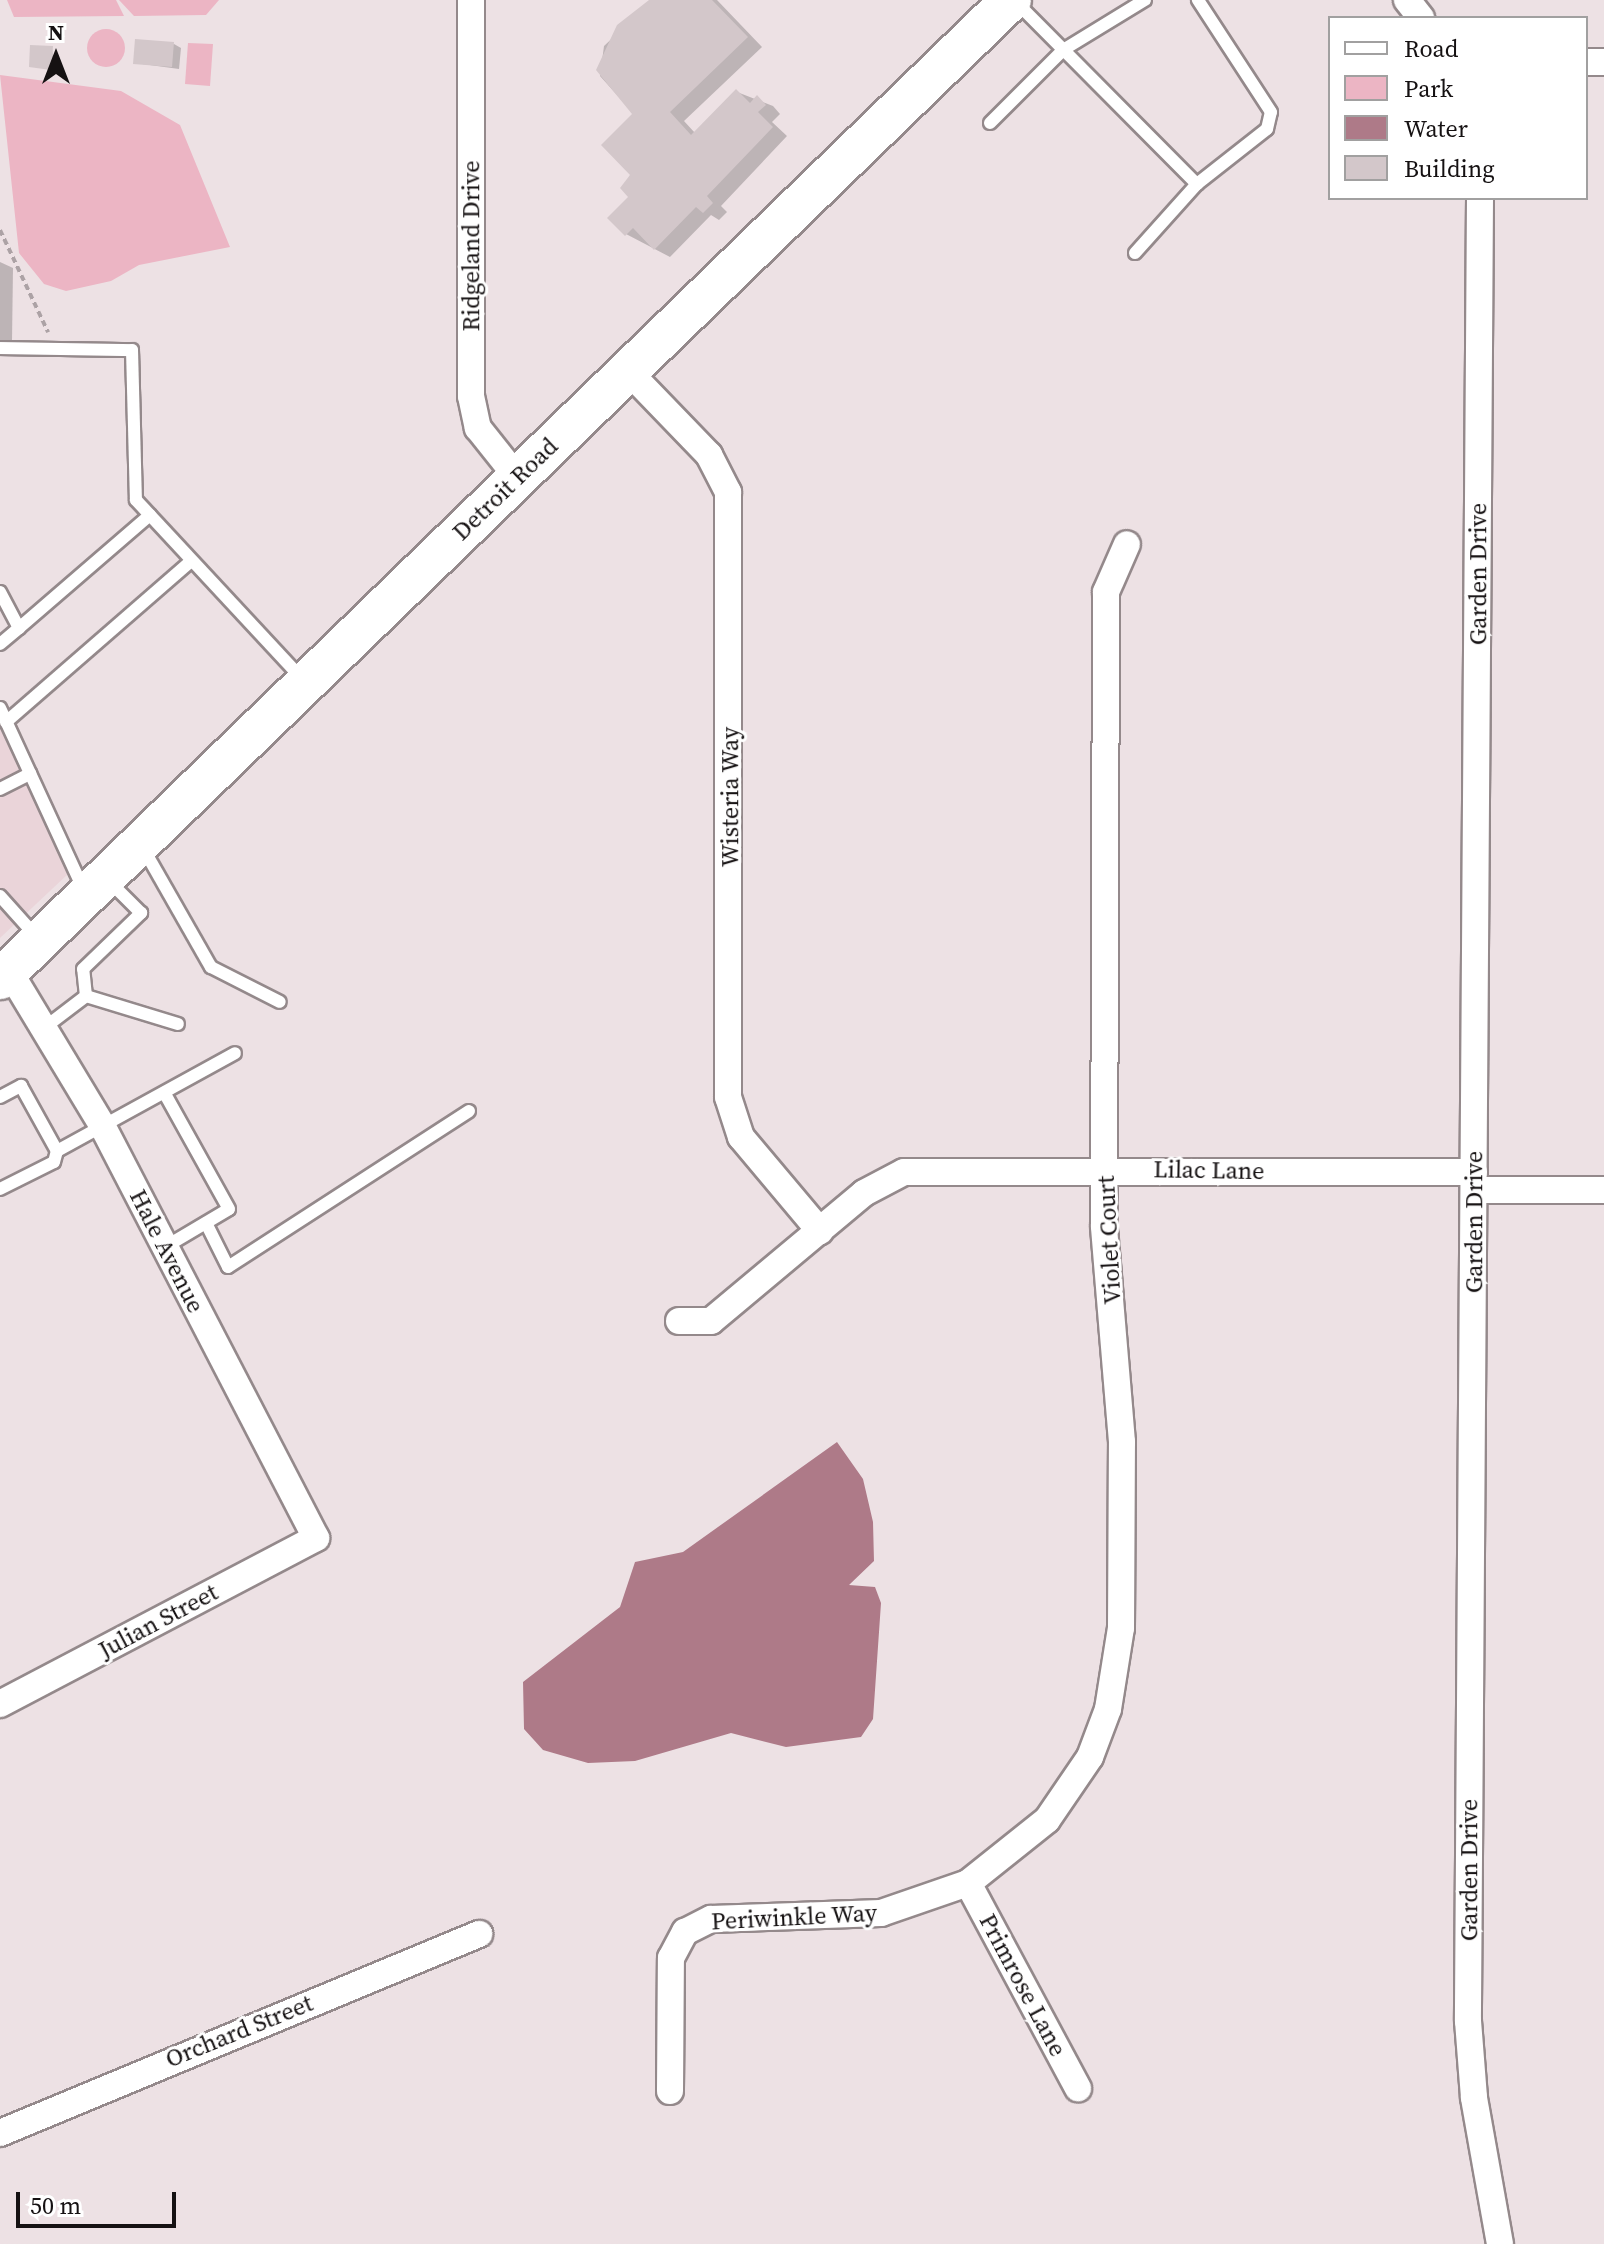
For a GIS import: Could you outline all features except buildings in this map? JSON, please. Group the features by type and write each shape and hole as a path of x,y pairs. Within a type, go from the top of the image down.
{"main road":[{"name":"Detroit Road","path":"3,972 40,940 1012,0"}],"street":[{"name":"Ridgeland Drive","path":"471,0 471,396 478,428 517,477"},
{"path":"1407,0 1419,16"},
{"name":"Garden Drive","path":"1480,200 1468,2021 1474,2098 1500,2244"},
{"name":"Wisteria Way","path":"628,371 709,455 728,492 728,1097 741,1137 820,1231"},
{"name":"Violet Court","path":"968,1883 1029,1838 1063,1800 1095,1745 1115,1685 1122,1442 1105,1169 1106,592 1127,544"},
{"name":"Hale Avenue","path":"3,972 44,1028 102,1125 316,1538"},
{"name":"Lilac Lane","path":"679,1321 711,1321 880,1181 904,1172 1105,1169 1474,1181 1604,1190"},
{"name":"Julian Street","path":"0,1704 316,1538"},
{"name":"Primrose Lane","path":"968,1883 1078,2088"},
{"name":"Periwinkle Way","path":"670,2091 671,1958 699,1923 881,1913 968,1883"},
{"name":"Orchard Street","path":"0,2133 479,1934"}],"lane":[{"path":"1012,0 1197,184"},
{"path":"990,123 1063,50 1145,0"},
{"path":"1135,253 1197,184 1267,129 1271,112 1198,0"},
{"path":"0,348 132,350 136,500 305,682"},
{"path":"0,644 150,515"},
{"path":"6,722 191,561"},
{"path":"0,592 19,628"},
{"path":"0,708 30,774 95,885 141,913 83,969 86,996"},
{"path":"0,789 30,774"},
{"path":"140,842 211,967 280,1002"},
{"path":"0,896 40,940"},
{"path":"86,996 178,1024"},
{"path":"44,1028 86,996"},
{"path":"57,1151 102,1125 166,1096 235,1053"},
{"path":"0,1097 21,1086 57,1151 54,1162 0,1189"},
{"path":"165,1247 229,1209 166,1096"},
{"path":"206,1223 228,1267 469,1111"}],"path":[{"path":"0,230 55,349"}],"shaded area":[{"path":"0,726 68,874 0,938"}],"green space":[{"path":"7,0 116,0 124,16 14,17"},
{"path":"119,0 219,0 206,15 134,16"},
{"path":"106,29 120,34 125,48 120,62 106,67 92,62 87,48 92,34"},
{"path":"188,43 213,44 210,86 185,84"},
{"path":"0,75 121,91 180,125 230,247 139,265 111,281 66,291 44,284 19,253"}],"water":[{"path":"837,1442 863,1479 873,1522 874,1561 849,1585 875,1587 881,1603 873,1719 861,1737 786,1747 731,1733 635,1761 588,1763 543,1750 524,1729 523,1682 620,1607 635,1562 683,1552"}]}
